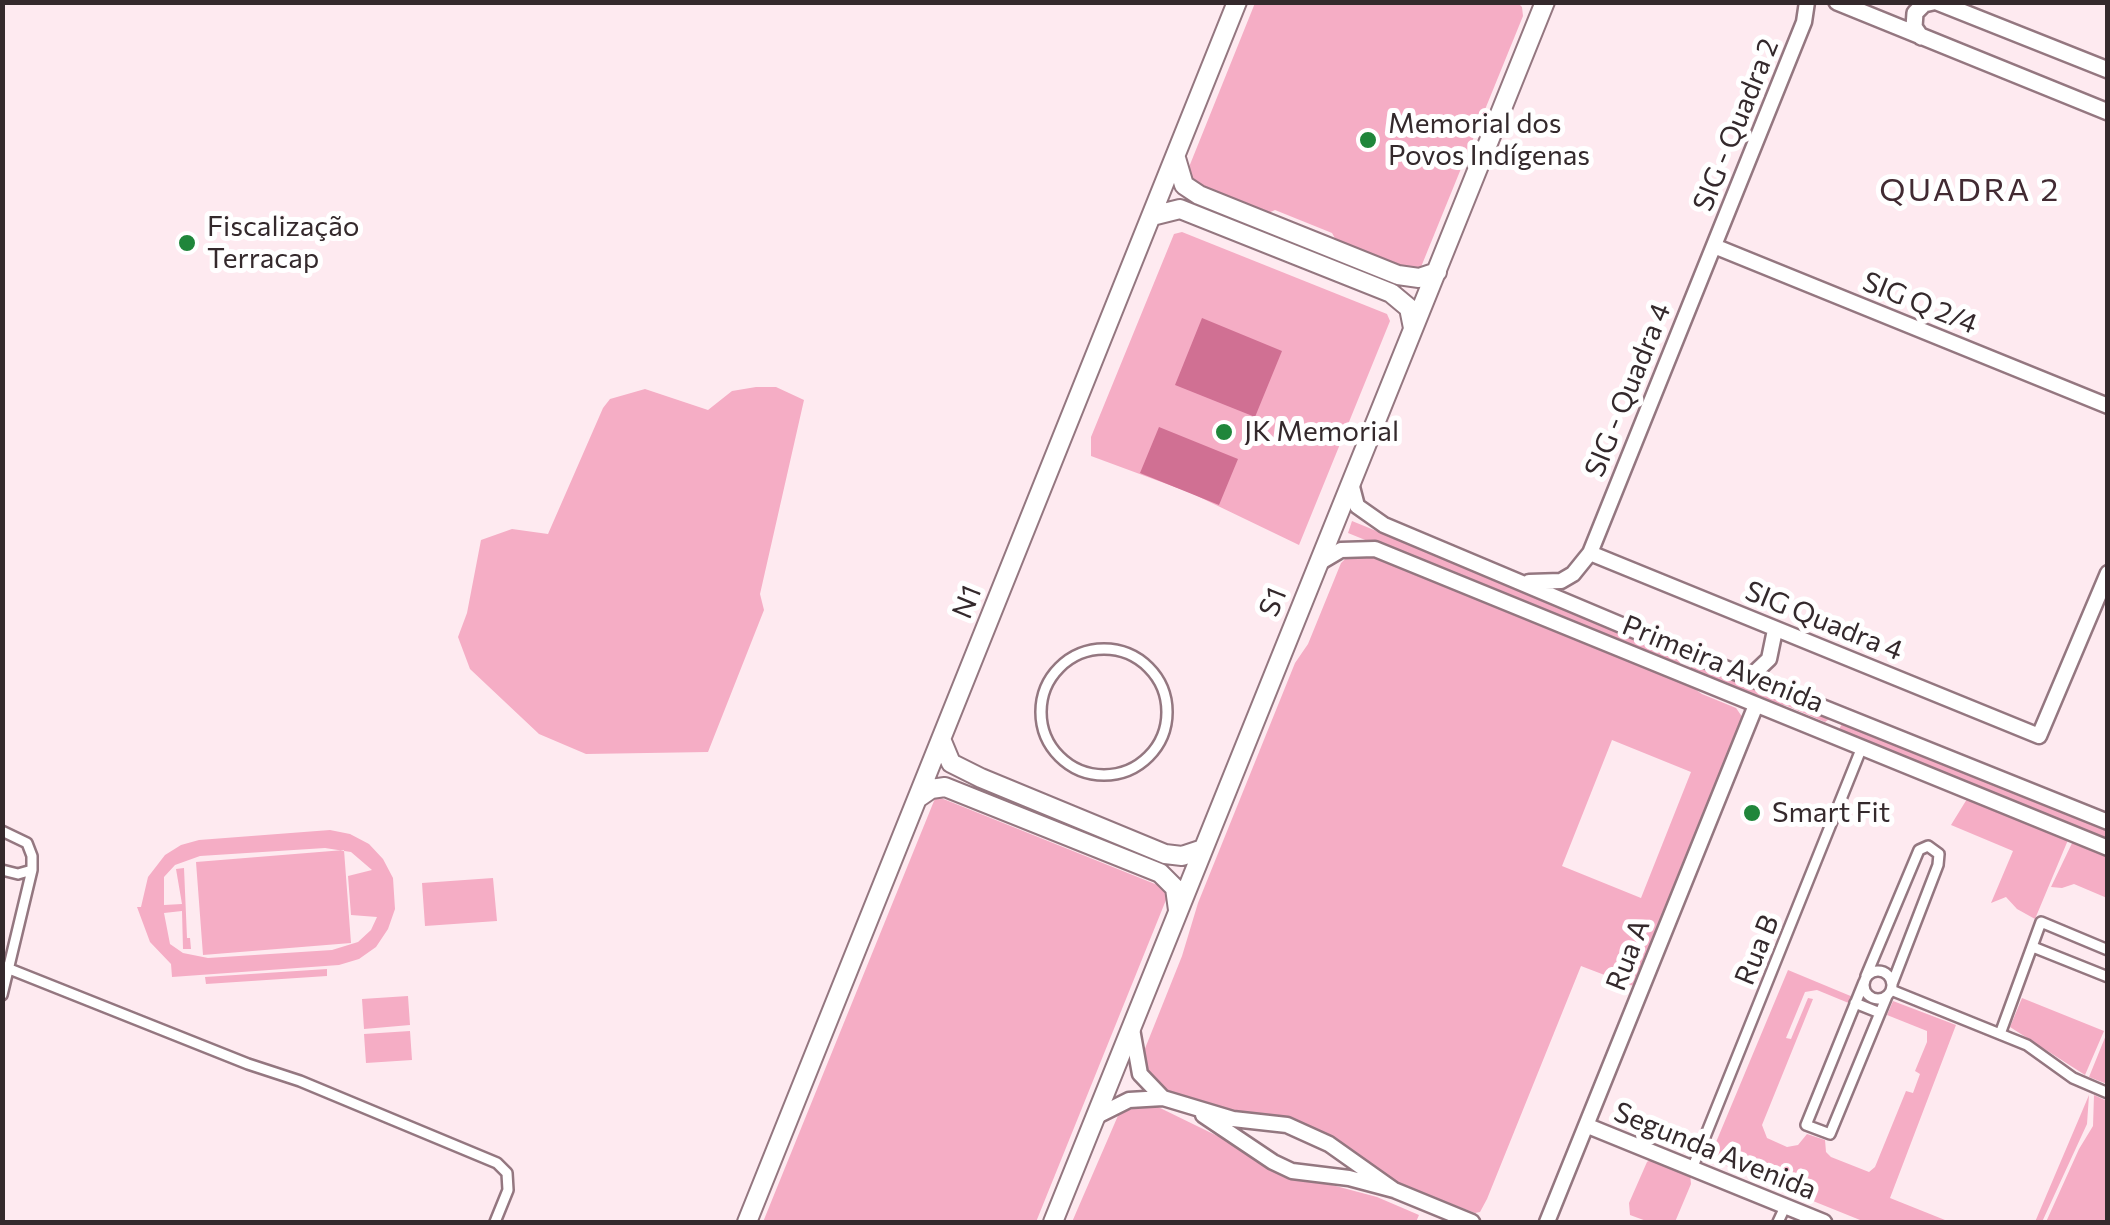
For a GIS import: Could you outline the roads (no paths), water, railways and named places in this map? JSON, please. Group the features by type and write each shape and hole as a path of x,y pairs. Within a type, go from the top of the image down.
{"highway":[{"name":"N1","path":"747,1222 1237,2"},
{"name":"S1","path":"1052,1222 1546,2"},
{"path":"1176,158 1184,186 1199,195 1398,275 1419,278 1436,272"},
{"path":"1152,216 1180,209 1390,294 1409,308 1413,328"},
{"path":"941,738 951,762 987,780 1165,854 1182,856 1202,850"},
{"path":"918,798 931,789 946,788 1160,872 1172,880 1178,910"}],"main road":[{"path":"1837,2 2108,112"},
{"path":"1921,37 1914,27 1915,13 1924,4 1935,2 2108,70"}],"street":[{"name":"SIG - Quadra 2","path":"1804,22 1807,2"},
{"name":"SIG - Quadra 2","path":"1714,246 1804,22 1818,2"},
{"name":"SIG Q 2/4","path":"1714,246 2108,406"},
{"name":"SIG - Quadra 4","path":"1590,553 1714,246"},
{"name":"Primeira Avenida","path":"1351,483 1357,506 1376,521 1695,656 2108,822"},
{"name":"Primeira Avenida","path":"1318,564 1341,550 1375,549 2108,848"},
{"path":"1514,580 1561,582 1590,553"},
{"name":"SIG Quadra 4","path":"1590,553 1779,637 1805,642 2039,736 2108,573"},
{"path":"1750,677 1769,659 1779,637"},
{"path":"1774,687 1779,637"},
{"path":"1119,651 1136,658 1150,669 1166,702 1160,740 1148,758 1130,770 1110,776 1080,770 1053,751 1044,732 1040,711 1044,690 1066,661 1083,652 1119,651"},
{"path":"1687,676 1685,664 1695,656"},
{"name":"Rua A","path":"1546,1222 1756,706"},
{"path":"1823,732 1835,725 1834,711"},
{"name":"Rua B","path":"1692,1169 1862,748"},
{"path":"2,831 27,844 32,870 2,996"},
{"path":"1928,846 1939,854 1940,860 1890,990 1830,1134 1806,1125 1918,850 1928,846"},
{"path":"2,870 18,874 32,870"},
{"path":"2000,1034 2040,922 2108,950"},
{"path":"2033,947 2108,977"},
{"path":"6,968 497,1162 507,1173 508,1190 494,1222"},
{"path":"1865,979 1878,970 1885,972 1890,990"},
{"path":"1865,979 1868,995 1880,999 1890,990"},
{"path":"1890,990 2026,1045 2074,1078 2108,1094"},
{"path":"1856,1003 1880,1013"},
{"path":"1132,1028 1140,1074 1163,1098"},
{"path":"1094,1117 1129,1100 1163,1098 1233,1118 1265,1121 1308,1132 1394,1190"},
{"path":"1190,1107 1292,1171 1394,1190 1472,1222"},
{"path":"1251,1145 1256,1126 1265,1121"},
{"name":"Segunda Avenida","path":"1588,1126 1824,1222"},
{"path":"1322,1174 1333,1158 1330,1144"},
{"path":"1778,1222 1785,1207"}],"place":[{"name":"Memorial dos Povos Indígenas","path":"1368,140"},
{"name":"Fiscalização Terracap","path":"187,243"},
{"name":"JK Memorial","path":"1224,432"},
{"name":"Smart Fit","path":"1752,813"}],"district":[{"name":"QUADRA 2","path":"1970,190"}]}
